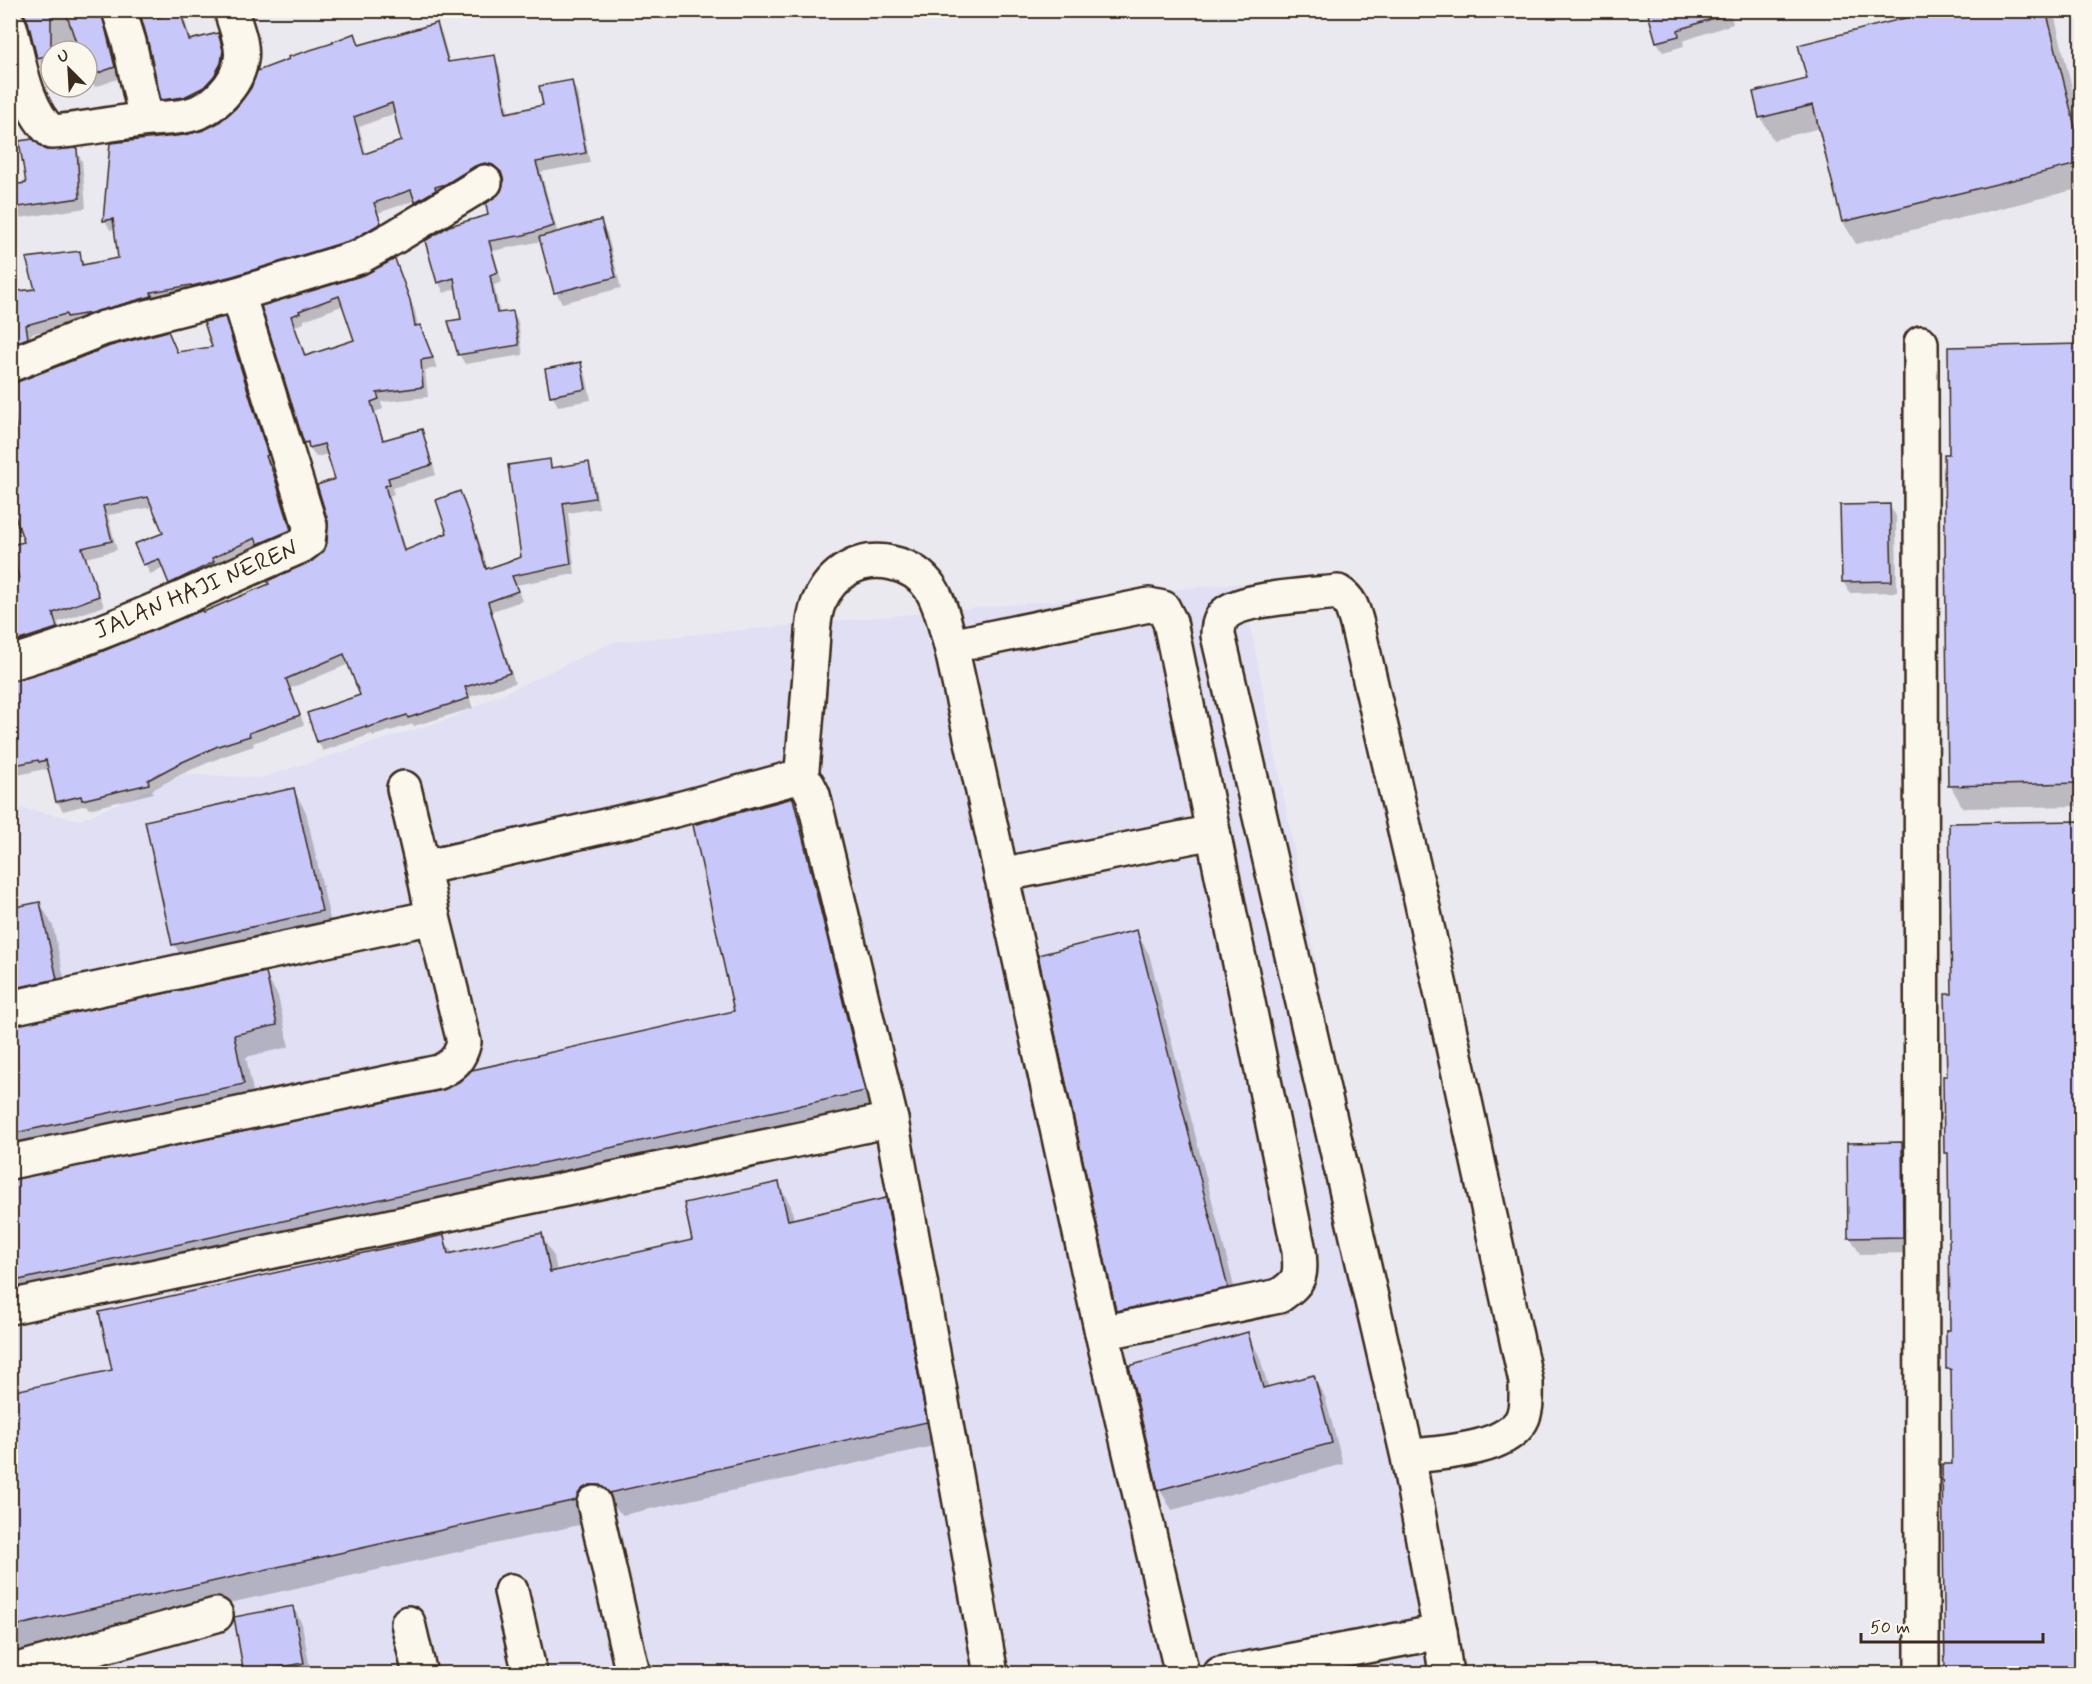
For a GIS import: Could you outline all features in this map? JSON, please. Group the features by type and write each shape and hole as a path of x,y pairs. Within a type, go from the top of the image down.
{"street":[{"path":"119,10 129,42 146,119"},
{"path":"10,27 25,84 36,112 43,124 52,132 190,114 206,108 222,95 234,80 241,60 240,42 231,10"},
{"path":"10,365 104,328 238,294 359,256 485,182"},
{"name":"JALAN HAJI NEREN","path":"10,663 48,652 154,610 301,546 308,540 310,526 238,294"},
{"path":"1921,343 1922,1674"},
{"path":"801,779 818,604 832,579 856,564 880,560 901,565 918,573 936,595 951,646 1102,1334 1182,1674"},
{"path":"1408,1457 1488,1444 1505,1437 1521,1422 1526,1403 1526,1382 1421,899 1353,608 1347,598 1338,592 1256,602 1234,608 1224,615 1218,625 1218,635 1408,1457 1446,1674"},
{"path":"951,646 1149,605 1163,608 1170,622 1299,1251 1301,1271 1295,1286 1279,1296 1102,1334"},
{"path":"423,868 675,810 790,779 801,779 808,785 813,795 891,1120 991,1674"},
{"path":"10,1162 439,1072 453,1065 461,1055 464,1042 404,788"},
{"path":"1001,875 1213,832"},
{"path":"10,1008 433,917"},
{"path":"10,1307 891,1120"},
{"path":"594,1503 633,1674"},
{"path":"511,1591 530,1674"},
{"path":"10,1672 216,1615"},
{"path":"408,1623 420,1674"},
{"path":"1220,1674 1440,1632"}],"shaded area":[{"path":"1242,583 1454,1673 11,1673 10,806 80,820 185,774 260,778 451,718 613,642"}],"building":[{"path":"18,10 51,10 51,39 39,39 39,58 37,58 24,14"},
{"path":"65,10 101,10 115,67 99,73 99,39 75,39"},
{"path":"139,10 153,10 154,19 180,10 189,40 218,33 223,50 221,63 214,76 204,87 184,97 161,100"},
{"path":"1647,10 1726,10 1726,14 1678,30 1679,36 1656,42"},
{"path":"1937,10 2046,10 2082,155 2082,163 1842,222 1813,105 1759,118 1753,92 1807,79 1798,45"},
{"path":"437,23 448,62 495,55 506,113 543,105 539,86 572,80 586,153 536,162 554,226 524,235 489,241 498,272 490,275 497,313 513,311 519,345 458,355 448,321 461,319 454,278 437,283 425,241 449,226 488,215 486,204 501,191 504,181 501,172 493,165 485,163 475,166 446,184 435,187 436,190 415,202 411,190 374,203 381,223 352,240 233,276 192,286 151,292 152,296 91,313 67,317 66,314 26,325 28,338 10,345 10,292 35,289 26,258 80,251 82,265 118,258 113,219 103,221 110,143 185,135 204,130 218,123 237,107 251,88 257,71 289,59 288,57 333,43 355,33 359,45","holes":["392,103 401,141 364,154 354,117"]},
{"path":"33,139 46,150 77,148 80,198 12,208 10,185 26,183 19,141"},
{"path":"601,220 616,277 554,293 539,237"},
{"path":"395,259 410,300 415,326 420,325 433,358 421,360 423,387 377,393 379,399 371,402 383,440 422,429 432,465 388,478 390,484 385,486 404,551 447,533 436,500 460,491 486,569 521,557 508,465 550,459 551,468 589,462 595,498 563,503 571,564 512,576 518,591 488,602 510,673 465,687 469,698 408,718 407,715 317,742 307,713 360,695 344,654 286,679 300,715 249,733 250,736 218,746 178,764 148,780 149,784 82,800 81,796 56,802 46,760 10,766 10,681 91,656 203,610 203,612 269,584 267,581 312,561 324,551 327,543 328,521 317,485 335,479 324,444 309,448 308,442 304,443 261,306 364,275","holes":["339,296 354,340 305,356 291,316"]},
{"path":"225,317 268,455 266,456 291,530 258,544 255,538 212,558 214,562 169,584 159,559 143,565 134,544 163,533 148,497 103,506 112,541 82,548 99,596 53,613 57,628 10,643 10,581 19,579 11,545 24,542 10,502 10,430 16,428 10,383 110,346 168,331 177,352 212,347 204,322"},
{"path":"2082,344 2082,783 1948,786 1944,454 1949,454 1948,347"},
{"path":"581,362 586,389 550,396 545,369"},
{"path":"1890,504 1892,581 1842,582 1840,505"},
{"path":"294,788 322,911 172,945 145,821"},
{"path":"793,798 865,1091 10,1282 10,1180 443,1090 459,1082 472,1070 734,1011 693,825"},
{"path":"2082,821 2082,1674 1945,1674 1942,1464 1952,1464 1951,1369 1946,1369 1946,1330 1950,1330 1948,1153 1944,1153 1943,1076 1947,1076 1945,994 1952,994 1949,823"},
{"path":"40,902 57,979 10,989 10,908"},
{"path":"1137,930 1228,1288 1116,1311 1038,955"},
{"path":"266,972 277,1025 234,1035 244,1084 10,1134 10,1026"},
{"path":"1902,1142 1903,1237 1848,1238 1847,1143"},
{"path":"779,1182 788,1220 886,1198 927,1422 609,1493 600,1485 590,1485 581,1490 576,1500 10,1627 10,1392 112,1370 99,1312 444,1235 448,1254 542,1233 550,1272 692,1240 684,1203"},
{"path":"1248,1332 1263,1388 1314,1375 1332,1443 1158,1490 1129,1366"},
{"path":"293,1606 304,1663 244,1674 234,1617"}]}
